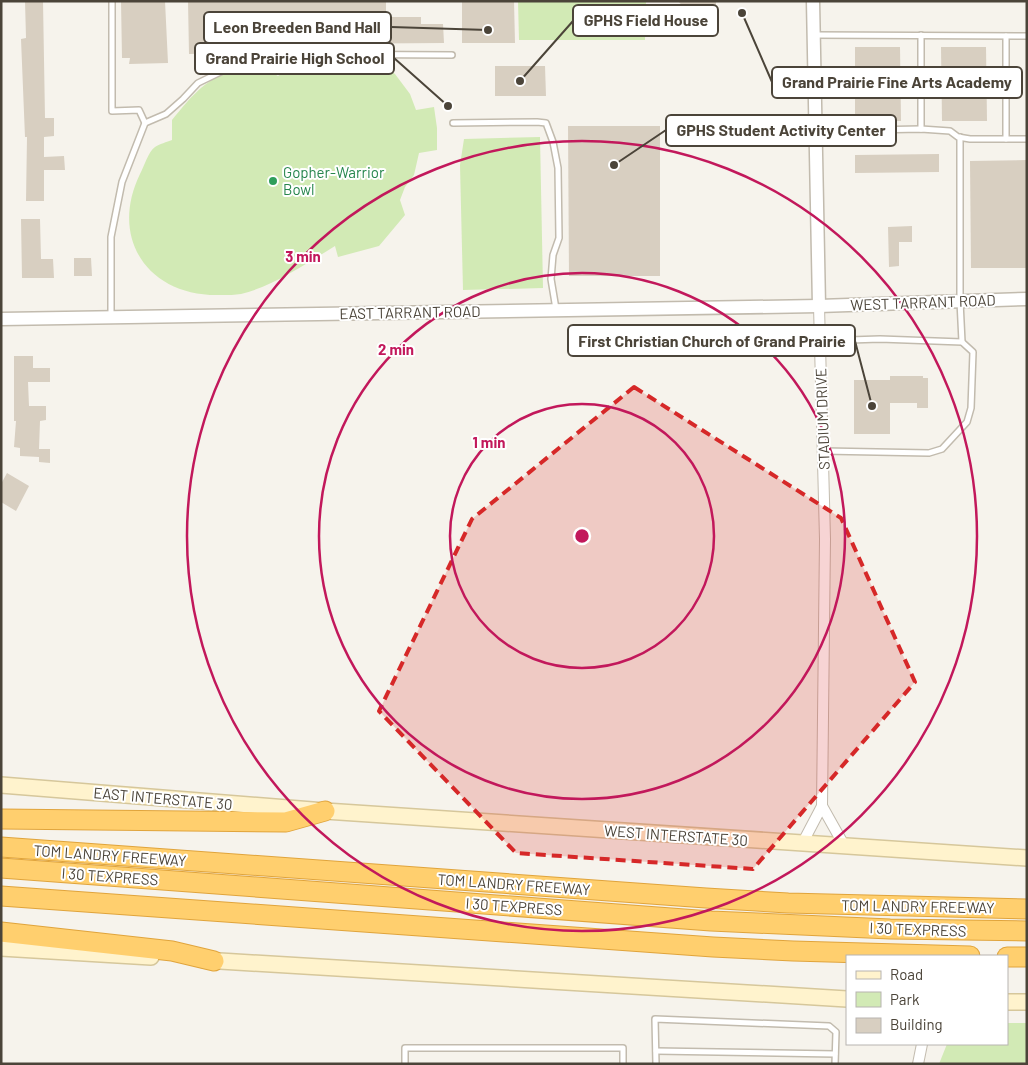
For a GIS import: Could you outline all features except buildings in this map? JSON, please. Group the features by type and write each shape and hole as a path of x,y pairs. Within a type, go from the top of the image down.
{"highway":[{"path":"1,819 286,822 325,811"},
{"name":"TOM LANDRY FREEWAY","path":"1,847 742,900 868,906 1027,909"},
{"name":"I 30 TEXPRESS","path":"1,868 711,921 890,929 1027,931"},
{"path":"1,896 713,947 935,955"},
{"path":"1,932 172,951 214,961"},
{"path":"1008,957 1027,957"}],"main road":[{"name":"EAST INTERSTATE 30","path":"1,785 325,811"},
{"name":"WEST INTERSTATE 30","path":"325,811 1027,858"},
{"path":"1,948 846,999"},
{"path":"1008,1002 1027,1002"}],"street":[{"name":"STADIUM DRIVE","path":"802,844 822,806 825,539 824,452 819,341 813,1"},
{"name":"WEST TARRANT ROAD","path":"819,306 1027,299"},
{"name":"EAST TARRANT ROAD","path":"1,319 819,306"},
{"path":"822,806 845,846"},
{"path":"918,1064 922,1045"}],"lane":[{"path":"112,1 112,111 139,110 145,123"},
{"path":"814,35 1027,36"},
{"path":"921,36 921,129"},
{"path":"1006,36 1006,139"},
{"path":"111,316 111,237 122,182 145,123 166,114 198,83 240,62 275,54 374,53 452,55"},
{"path":"453,123 546,123 553,142 558,168 559,238 553,255 551,279 556,310"},
{"path":"815,131 921,129 950,131 960,137 1027,139"},
{"path":"960,137 960,301 962,342"},
{"path":"819,341 880,339 962,342 973,352 971,408 967,422 942,449 930,453 824,452"},
{"path":"656,1064 656,1019 828,1026 836,1032 835,1064"},
{"path":"406,1064 405,1048 623,1048 623,1064"},
{"path":"656,1051 835,1054"}],"highlighted area":[{"path":"634,387 841,518 915,682 753,869 516,853 379,711 472,519"}],"green space":[{"path":"518,1 646,1 645,40 519,40"},
{"name":"Gopher-Warrior Bowl","path":"338,56 374,59 395,74 410,94 416,110 434,107 437,128 437,150 419,153 414,175 405,187 400,200 405,215 379,246 338,257 335,246 278,280 241,294 196,293 174,287 156,275 142,260 133,242 129,221 131,198 150,152 157,146 172,140 172,120 177,113 209,82 224,74 249,68 257,64 278,76 306,61 320,57"},
{"path":"540,137 543,288 463,290 460,165 464,139"},
{"path":"1008,1023 1027,1023 1027,1064 939,1064 947,1045 1008,1045"}],"place":[{"name":"Grand Prairie Fine Arts Academy","path":"742,13"},
{"name":"Leon Breeden Band Hall","path":"488,30"},
{"name":"GPHS Field House","path":"520,81"},
{"name":"Grand Prairie High School","path":"448,106"},
{"name":"GPHS Student Activity Center","path":"614,165"},
{"name":"Gopher-Warrior Bowl","path":"273,181"},
{"name":"First Christian Church of Grand Prairie","path":"872,406"}]}
